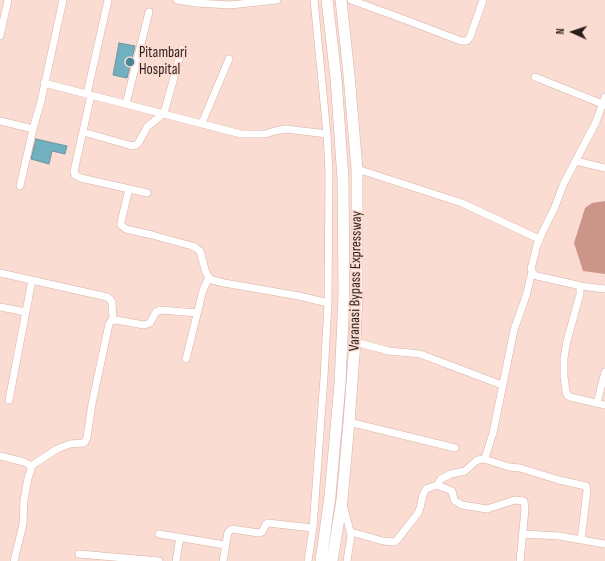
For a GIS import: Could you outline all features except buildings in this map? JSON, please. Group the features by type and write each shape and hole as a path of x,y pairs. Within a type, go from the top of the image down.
{"highway":[{"name":"Varanasi Bypass Expressway","path":"321,561 330,496 340,384 344,295 343,179 336,78 328,0"},
{"name":"Varanasi Bypass Expressway","path":"332,561 342,500 355,342 357,294 357,169 341,0"}],"street":[{"path":"0,36 8,0"},
{"path":"20,186 32,129 41,101 63,0"},
{"path":"108,0 75,167 75,175 81,178 147,193"},
{"path":"177,0 196,3 230,4 278,0"},
{"path":"308,561 313,528 328,303 329,172 327,134 314,0"},
{"path":"351,0 460,41 467,41 470,38 483,0"},
{"path":"126,104 150,12"},
{"path":"83,132 133,146 136,145 147,127 164,114 182,49"},
{"path":"202,123 229,59"},
{"path":"535,77 604,105"},
{"path":"44,83 241,134 265,134 286,129 327,134"},
{"path":"484,459 493,433 514,330 526,296 532,272 532,263 539,239 554,209 564,183 604,105 605,96"},
{"path":"0,121 32,129"},
{"path":"576,161 605,168"},
{"path":"357,169 462,203 539,239"},
{"path":"129,189 121,222 122,226 126,229 172,240 196,248 200,251 204,267 212,280 299,296 328,303"},
{"path":"532,272 537,276 580,286 605,289"},
{"path":"0,273 106,297 110,299 112,305 113,320 109,324 84,442 70,444 57,449 31,466"},
{"path":"186,359 203,290 209,277"},
{"path":"9,400 32,280"},
{"path":"580,286 580,294 566,346 564,366 567,395 605,405"},
{"path":"0,307 26,312"},
{"path":"113,320 144,325 150,323 156,312 160,310 198,313"},
{"path":"355,342 389,351 420,354 502,385"},
{"path":"597,403 605,372"},
{"path":"349,422 455,448"},
{"path":"0,456 24,462 31,466"},
{"path":"351,532 383,541 394,542 418,513 426,489 437,485 444,477 465,471 476,461 484,459 509,467 520,468 559,480 586,486 587,491 581,540"},
{"path":"14,561 22,524 24,500 31,466"},
{"path":"437,485 452,491 455,501 462,505 487,509 515,500 524,501 520,561"},
{"path":"342,500 351,532 347,561"},
{"path":"223,561 228,532 232,529 259,533 262,532 268,523 313,528"},
{"path":"159,534 225,545"},
{"path":"523,534 559,536 605,544"},
{"path":"176,561 180,537"},
{"path":"79,554 159,561"}],"shaded area":[{"path":"605,201 605,274 583,271 574,243 585,208 592,203"}],"place":[{"name":"Pitambari Hospital","path":"130,62"}]}
